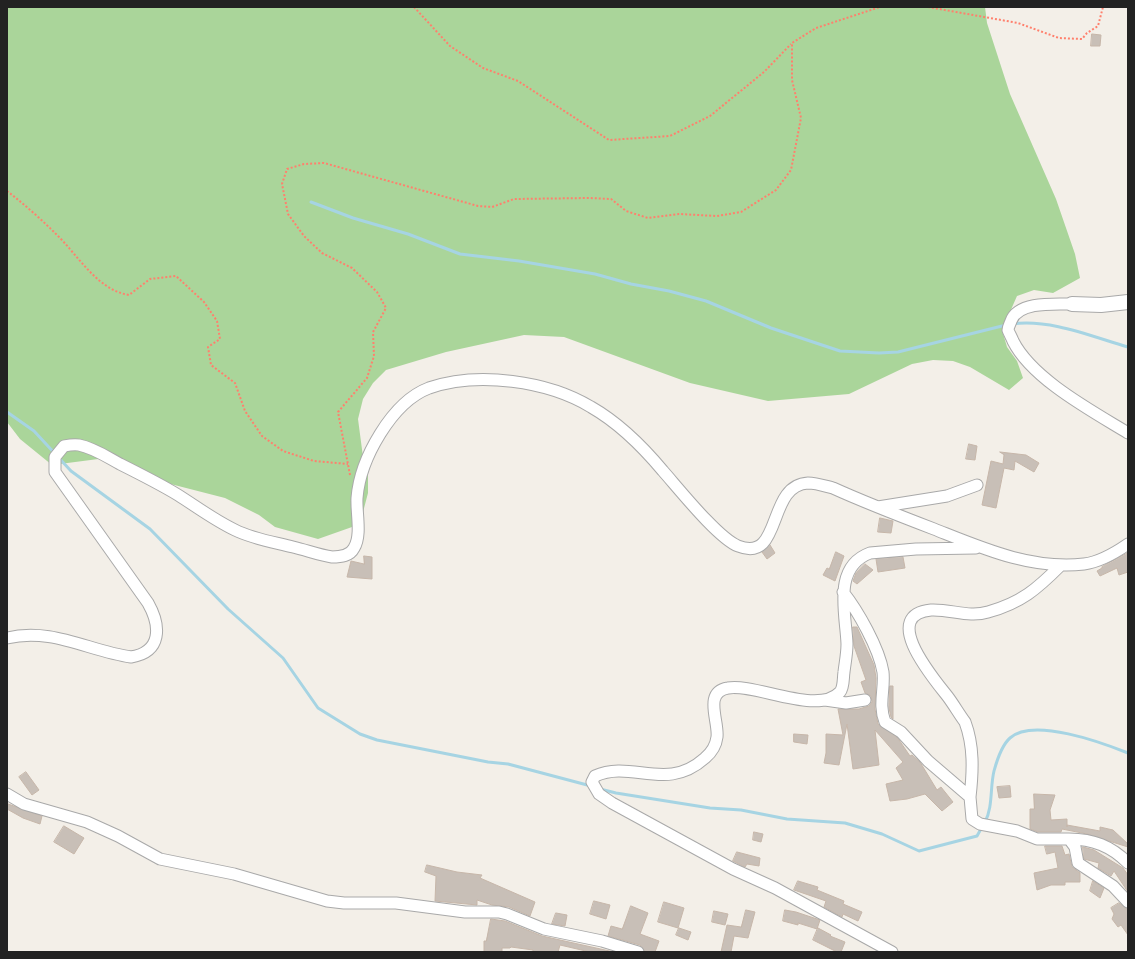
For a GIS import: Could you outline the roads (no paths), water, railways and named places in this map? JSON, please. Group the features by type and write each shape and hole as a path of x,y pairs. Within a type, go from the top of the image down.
{"street":[{"path":"1128,302 1101,305 1042,304 1028,307 1012,318 1008,329 1018,351 1031,366 1059,388 1128,433"},
{"path":"7,638 26,635 44,635 131,657 144,653 156,638 156,622 148,603 55,472 55,457 64,446 77,444 94,450 180,496 218,522 249,536 321,555 341,557 350,553 355,548 357,535 356,510 359,482 375,444 386,425 405,402 419,393 439,386 466,381 502,380 522,383 565,395 593,408 643,448 727,540 737,546 748,549 756,548 762,544 772,530 785,496 789,491 800,485 816,484 833,488 980,548 1015,559 1061,565 1092,562 1110,555 1128,544"},
{"path":"878,507 941,498 977,485"},
{"path":"824,700 837,694 843,686 847,645 843,592 846,577 850,568 863,556 870,554 916,549 980,548"},
{"path":"1061,565 1036,590 1019,601 988,612 974,615 932,610 920,613 914,616 910,623 909,635 913,647 965,722 969,732 972,751 970,814 975,822 1001,829 1017,831 1037,839 1091,841 1105,845 1128,863"},
{"path":"843,592 863,621 881,666 883,680 881,696 885,722 901,732 928,761 970,796"},
{"path":"865,700 846,703 824,700 801,700 746,688 723,689 716,695 713,702 717,736 716,742 707,756 698,764 688,770 667,775 619,772 606,773 595,776 592,782 599,794 612,803 733,869 802,902 892,952"},
{"path":"7,794 24,804 87,822 118,836 160,859 234,874 327,901 344,903 396,903 465,912 499,912 537,927 602,941 638,952"},
{"path":"1069,839 1075,847 1076,859 1081,866 1110,884 1128,902"}],"waterway":[{"path":"311,202 353,218 408,234 460,254 519,261 595,274 631,284 669,291 706,301 771,328 840,351 879,353 898,352 1006,325"},
{"path":"1012,324 1027,323 1056,326 1128,347"},
{"path":"7,412 34,431 71,471 150,529 228,609 283,658 318,708 360,734 377,740 488,762 508,764 591,786"},
{"path":"985,822 988,816 994,771 998,758 1007,741 1021,732 1035,730 1068,734 1102,743 1128,753"},
{"path":"600,789 616,793 710,808 741,810 787,819 845,823 882,834 919,851 977,836 982,827"}]}
